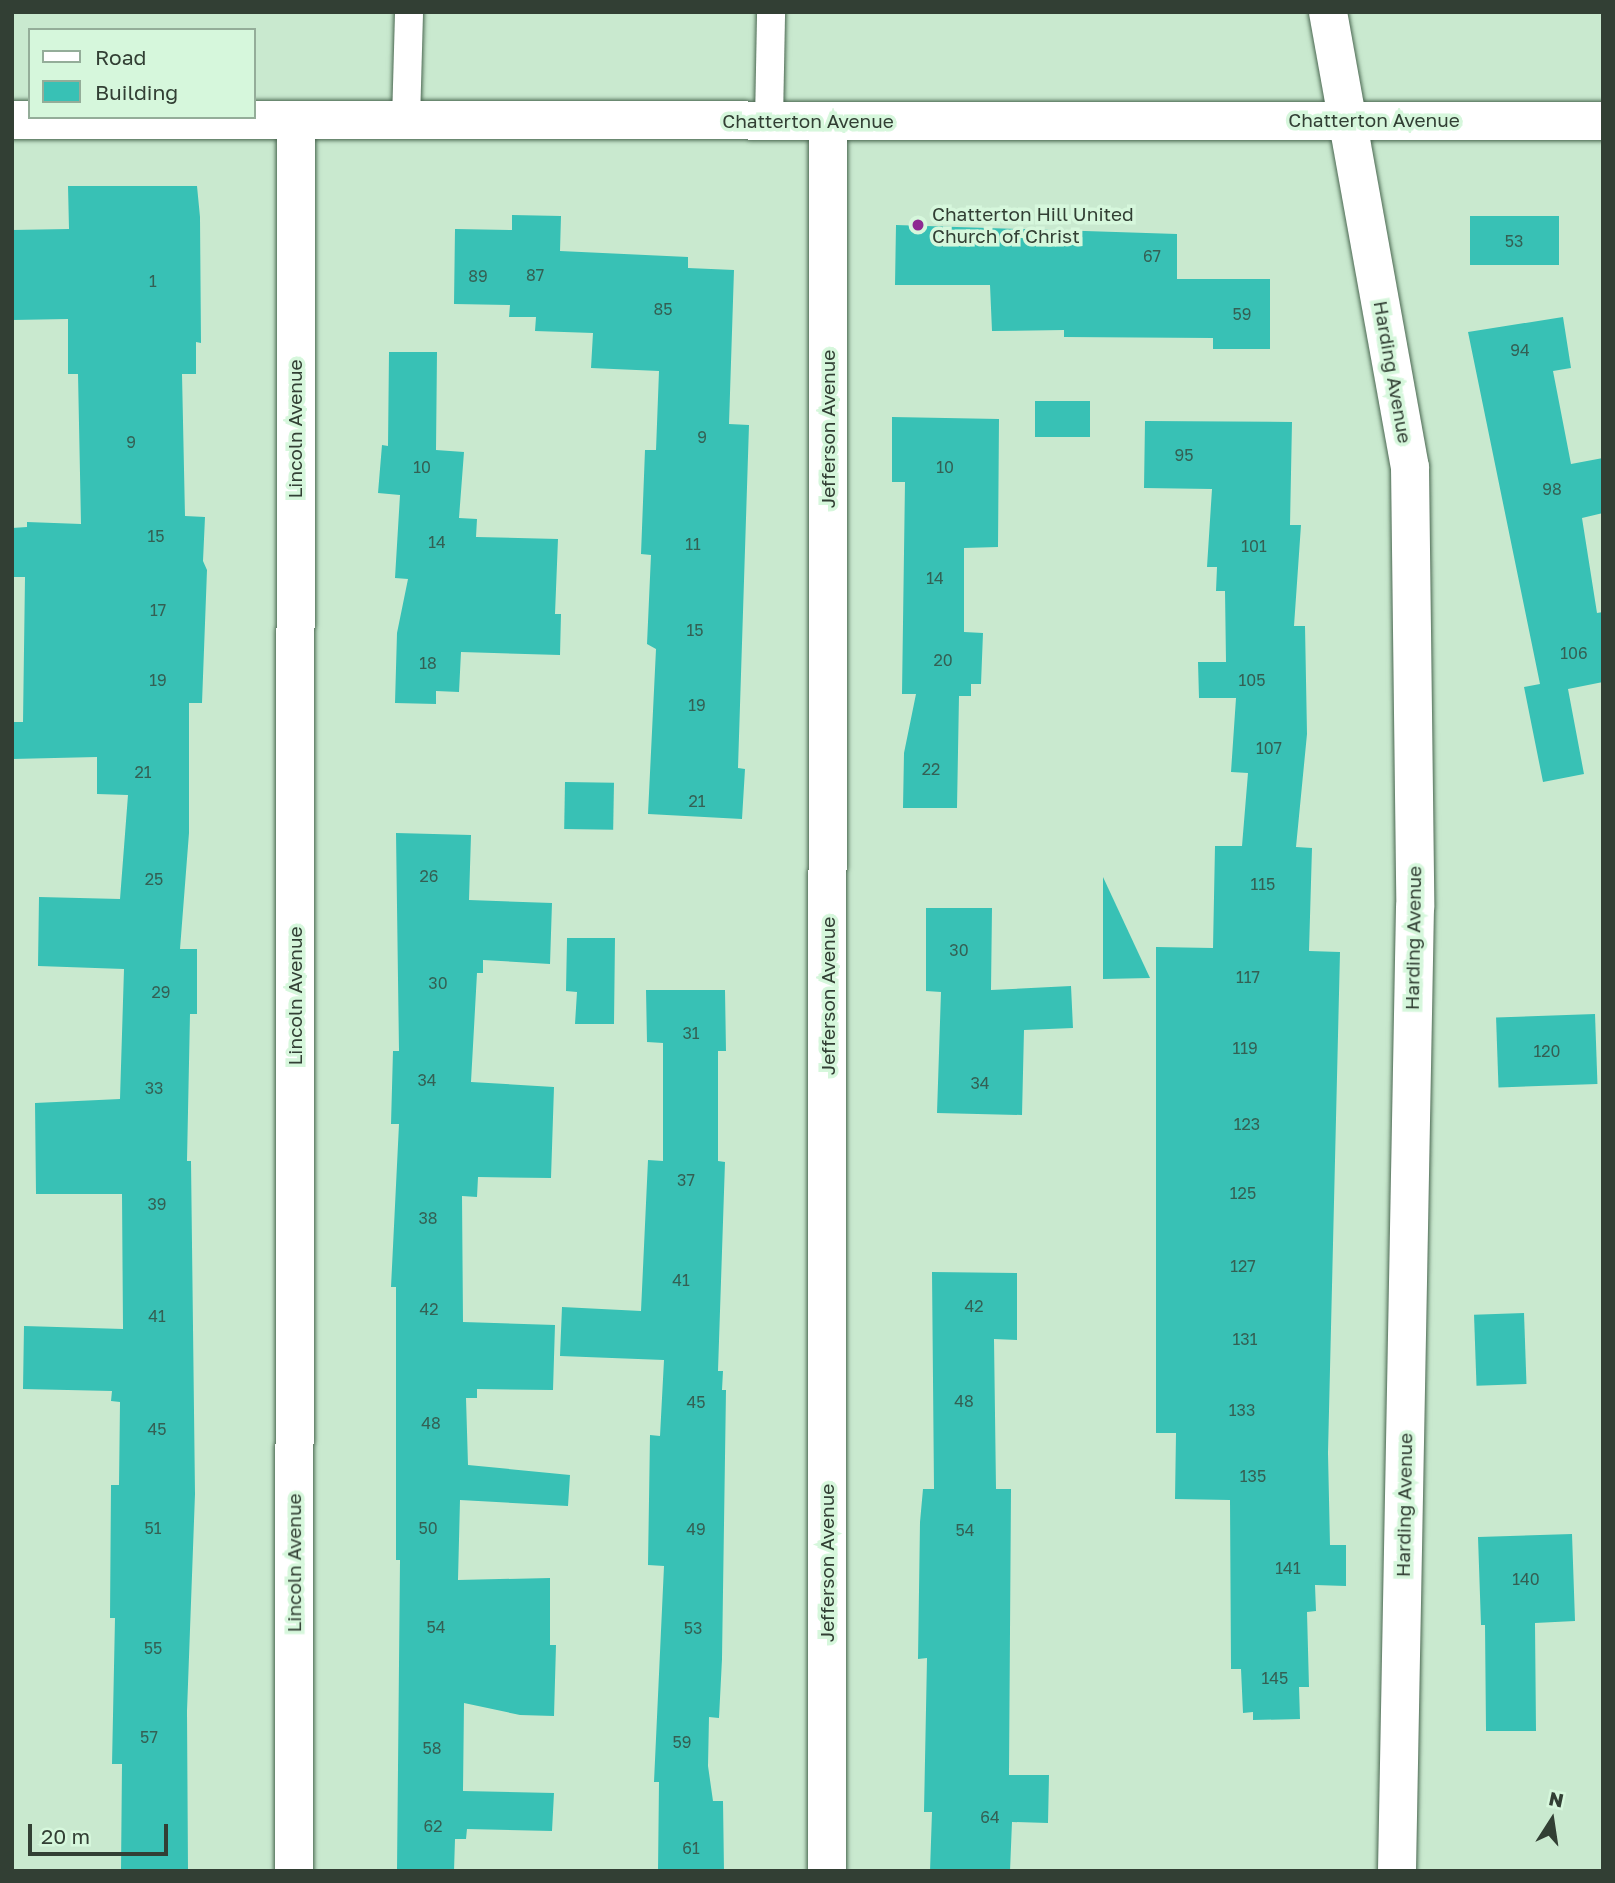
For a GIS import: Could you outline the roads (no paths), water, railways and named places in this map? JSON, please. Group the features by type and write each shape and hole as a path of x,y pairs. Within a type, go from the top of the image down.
{"street":[{"name":"Harding Avenue","path":"1328,12 1410,467 1415,907 1397,1871"},
{"name":"Chatterton Avenue","path":"12,120 1603,121"},
{"name":"Lincoln Avenue","path":"294,1871 296,121"},
{"name":"Jefferson Avenue","path":"827,1871 828,121"}],"lane":[{"path":"407,121 409,12"},
{"path":"769,121 771,12"}],"place":[{"name":"Chatterton Hill United Church of Christ","path":"918,225"}]}
